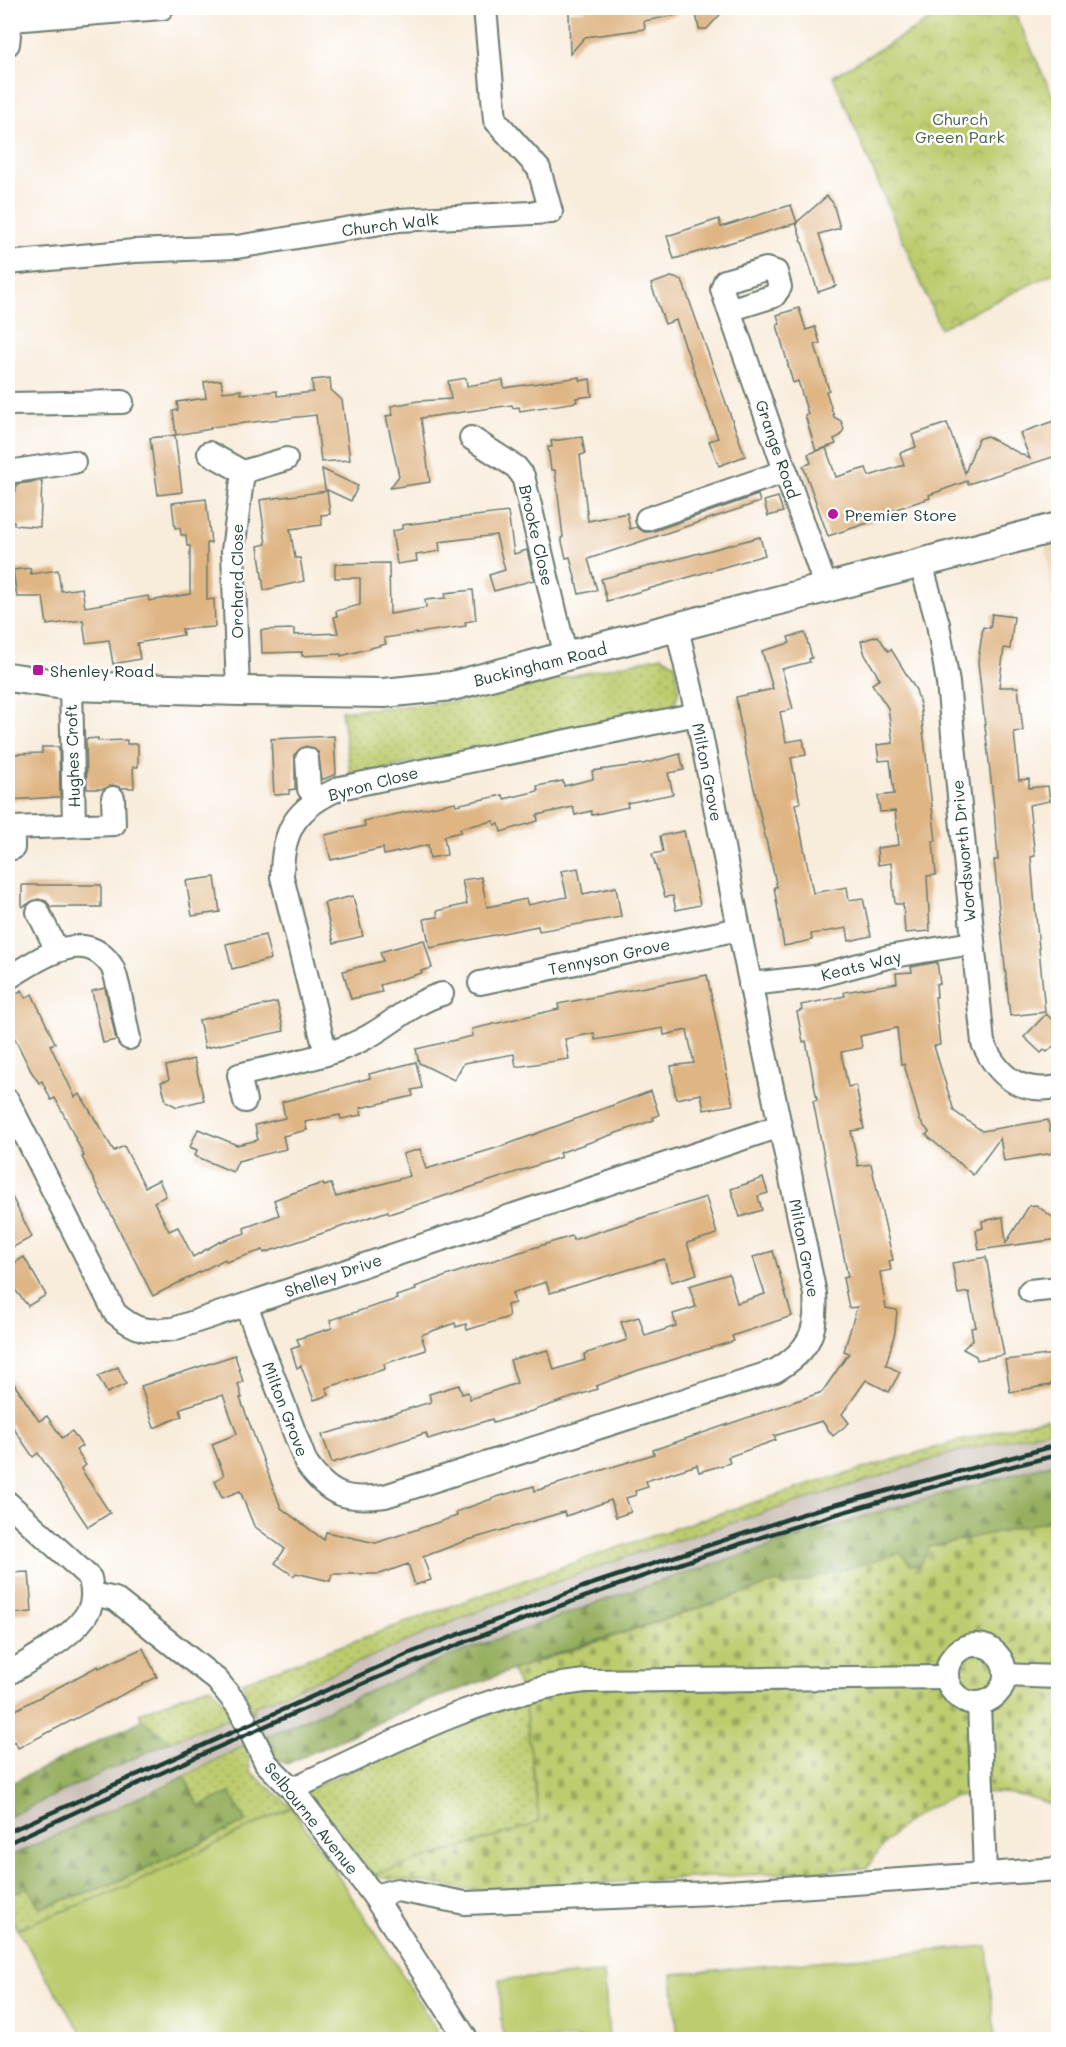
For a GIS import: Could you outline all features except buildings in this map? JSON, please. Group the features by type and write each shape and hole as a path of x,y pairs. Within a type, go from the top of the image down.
{"main road":[{"name":"Buckingham Road","path":"8,677 71,686 238,691 384,693 441,688 826,588 1058,531"}],"street":[{"path":"8,44 11,14 162,8"},
{"name":"Church Walk","path":"8,263 134,251 237,247 399,220 551,212 539,169 495,120 485,8"},
{"name":"Grange Road","path":"729,310 826,588"},
{"path":"8,404 122,402"},
{"name":"Brooke Close","path":"471,438 524,476 566,657"},
{"path":"209,453 243,472 286,459"},
{"path":"8,472 74,462"},
{"path":"647,519 786,471"},
{"name":"Orchard Close","path":"238,691 233,551 243,472"},
{"name":"Wordsworth Drive","path":"921,564 938,624 948,683 983,1043 992,1064 1008,1079 1028,1088 1059,1087"},
{"name":"Milton Grove","path":"246,1305 306,1463 319,1481 339,1495 362,1499 385,1496 775,1371 795,1359 811,1337 817,1317 816,1293 750,984 697,714 677,628"},
{"name":"Hughes Croft","path":"71,686 74,825"},
{"name":"Byron Close","path":"326,1054 282,877 282,853 288,831 301,812 318,798 351,786 697,714"},
{"path":"307,759 309,789 318,798"},
{"name":"Hughes Croft","path":"13,848 13,828 114,824 113,798"},
{"path":"38,912 57,950"},
{"name":"Tennyson Grove","path":"480,983 739,929"},
{"name":"Keats Way","path":"750,984 814,977 888,957 972,943"},
{"path":"8,978 57,950 80,946 95,950 112,966 129,1038"},
{"path":"245,1101 239,1075 326,1054 368,1037 424,999 442,994"},
{"name":"Shelley Drive","path":"8,1101 115,1314 131,1327 153,1332 173,1329 780,1126"},
{"path":"1030,1291 1059,1288"},
{"path":"8,1503 90,1578 93,1594 88,1611 73,1628 45,1651 8,1674"},
{"name":"Selbourne Avenue","path":"93,1594 115,1599 217,1680 238,1706 261,1755 292,1789 374,1896 468,2040"},
{"path":"977,1645 994,1652 1000,1658 1005,1675 994,1697 979,1703 962,1699 955,1693 947,1677 947,1669 954,1655 968,1646 977,1645"},
{"path":"1005,1675 1059,1677"},
{"path":"292,1789 456,1715 519,1692 552,1684 585,1681 947,1677"},
{"path":"979,1703 985,1874"},
{"path":"374,1896 397,1890 465,1902 712,1893 1059,1869"}],"shaded area":[{"path":"1058,541 1058,651 1046,545"},
{"path":"1058,1429 1058,1462 894,1507 633,1590 453,1655 262,1738 252,1715 255,1706 342,1667 488,1607 637,1553 956,1452"},
{"path":"223,1720 237,1721 247,1744 8,1857 8,1817 131,1761 143,1752"}],"green space":[{"name":"Church Green Park","path":"951,8 1013,8 1058,108 1058,271 940,328 833,76"},
{"path":"662,656 675,664 679,682 678,693 669,709 351,776 341,711 454,702"},
{"path":"1047,1418 1050,1430 956,1452 637,1553 488,1607 255,1706 252,1715 242,1682 541,1574 742,1506 945,1445"},
{"path":"1058,1462 1058,1519 929,1547 920,1566 910,1564 900,1553 784,1587 778,1582 553,1655 420,1704 287,1764 275,1760 262,1738 453,1655 633,1590 894,1507"},
{"path":"1058,1519 1058,1807 1030,1798 1002,1793 976,1794 951,1799 927,1809 905,1824 885,1844 867,1868 481,1890 393,1880 372,1875 527,1827 539,1821 524,1697 512,1670 778,1582 784,1587 900,1553 910,1564 920,1566 929,1547"},
{"path":"212,1687 237,1721 223,1720 171,1741 142,1720 139,1713 200,1689"},
{"path":"524,1697 539,1821 527,1827 372,1875 305,1790"},
{"path":"142,1720 171,1741 8,1817 8,1785"},
{"path":"247,1744 250,1771 292,1807 133,1884 17,1929 8,1913 8,1896 28,1887 40,1908 112,1884 245,1822 199,1806 184,1776"},
{"path":"184,1776 199,1806 230,1793 246,1822 112,1884 40,1908 28,1888 8,1896 8,1857"},
{"path":"292,1807 392,1958 442,2039 85,2039 17,1929 133,1884"},
{"path":"987,1946 995,2039 678,2039 672,1974"},
{"path":"604,1973 609,2039 503,2039 499,1980"}],"railway":[{"path":"8,1832 410,1653 583,1587 812,1511 1058,1445"},
{"path":"8,1843 306,1708 427,1657 628,1581 770,1534 914,1492 1058,1455"}],"place":[{"name":"Premier Store","path":"833,514"},
{"name":"Shenley Road","path":"38,670"}]}
